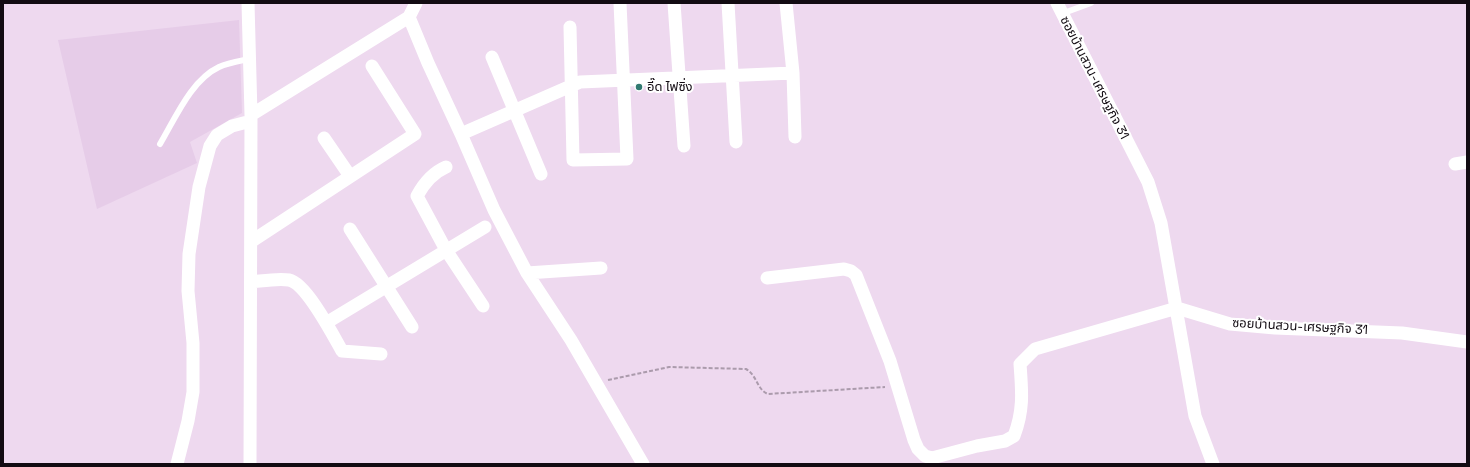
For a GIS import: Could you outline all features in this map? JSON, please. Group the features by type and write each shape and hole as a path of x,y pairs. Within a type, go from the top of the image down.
{"street":[{"path":"248,3 252,241 250,464"},
{"path":"177,464 188,421 193,392 193,344 188,284 189,254 199,187 210,146 217,135 232,126 251,118 409,17 416,3"},
{"path":"570,27 570,87 573,160 627,159 620,3"},
{"path":"674,3 684,146"},
{"path":"728,3 736,142"},
{"path":"786,3 793,73 795,137"},
{"name":"ซอยบ้านสวน-เศรษฐกิจ 31","path":"1059,8 1148,182 1161,224 1177,308 1230,324 1275,328 1402,333 1467,342"},
{"path":"409,17 494,210 527,273 571,340 643,464"},
{"path":"492,58 541,174"},
{"path":"252,241 415,134 372,66"},
{"path":"461,134 580,82 793,73"},
{"path":"324,138 350,176"},
{"path":"446,167 424,183 417,196 446,250 483,306"},
{"path":"326,323 485,227"},
{"path":"350,228 388,286 412,327"},
{"path":"527,273 601,268"},
{"path":"767,278 844,269 851,271 856,275 890,361 914,440 918,449 925,456 932,458 977,446 1004,441 1014,436 1019,423 1022,406 1020,364 1035,349 1177,308 1195,416 1213,464"},
{"path":"251,282 289,280 299,286 310,298 342,351 381,354"}],"lane":[{"path":"1059,8 1091,3"},
{"path":"160,144 188,97 209,72 221,66 249,59"}],"path":[{"path":"597,383 669,368 746,369 751,372 761,389 768,394 898,386"}],"shaded area":[{"path":"239,20 242,113 190,142 197,163 97,209 58,40"}],"place":[{"name":"อี๊ด ไฟซิ่ง","path":"639,87"}]}
